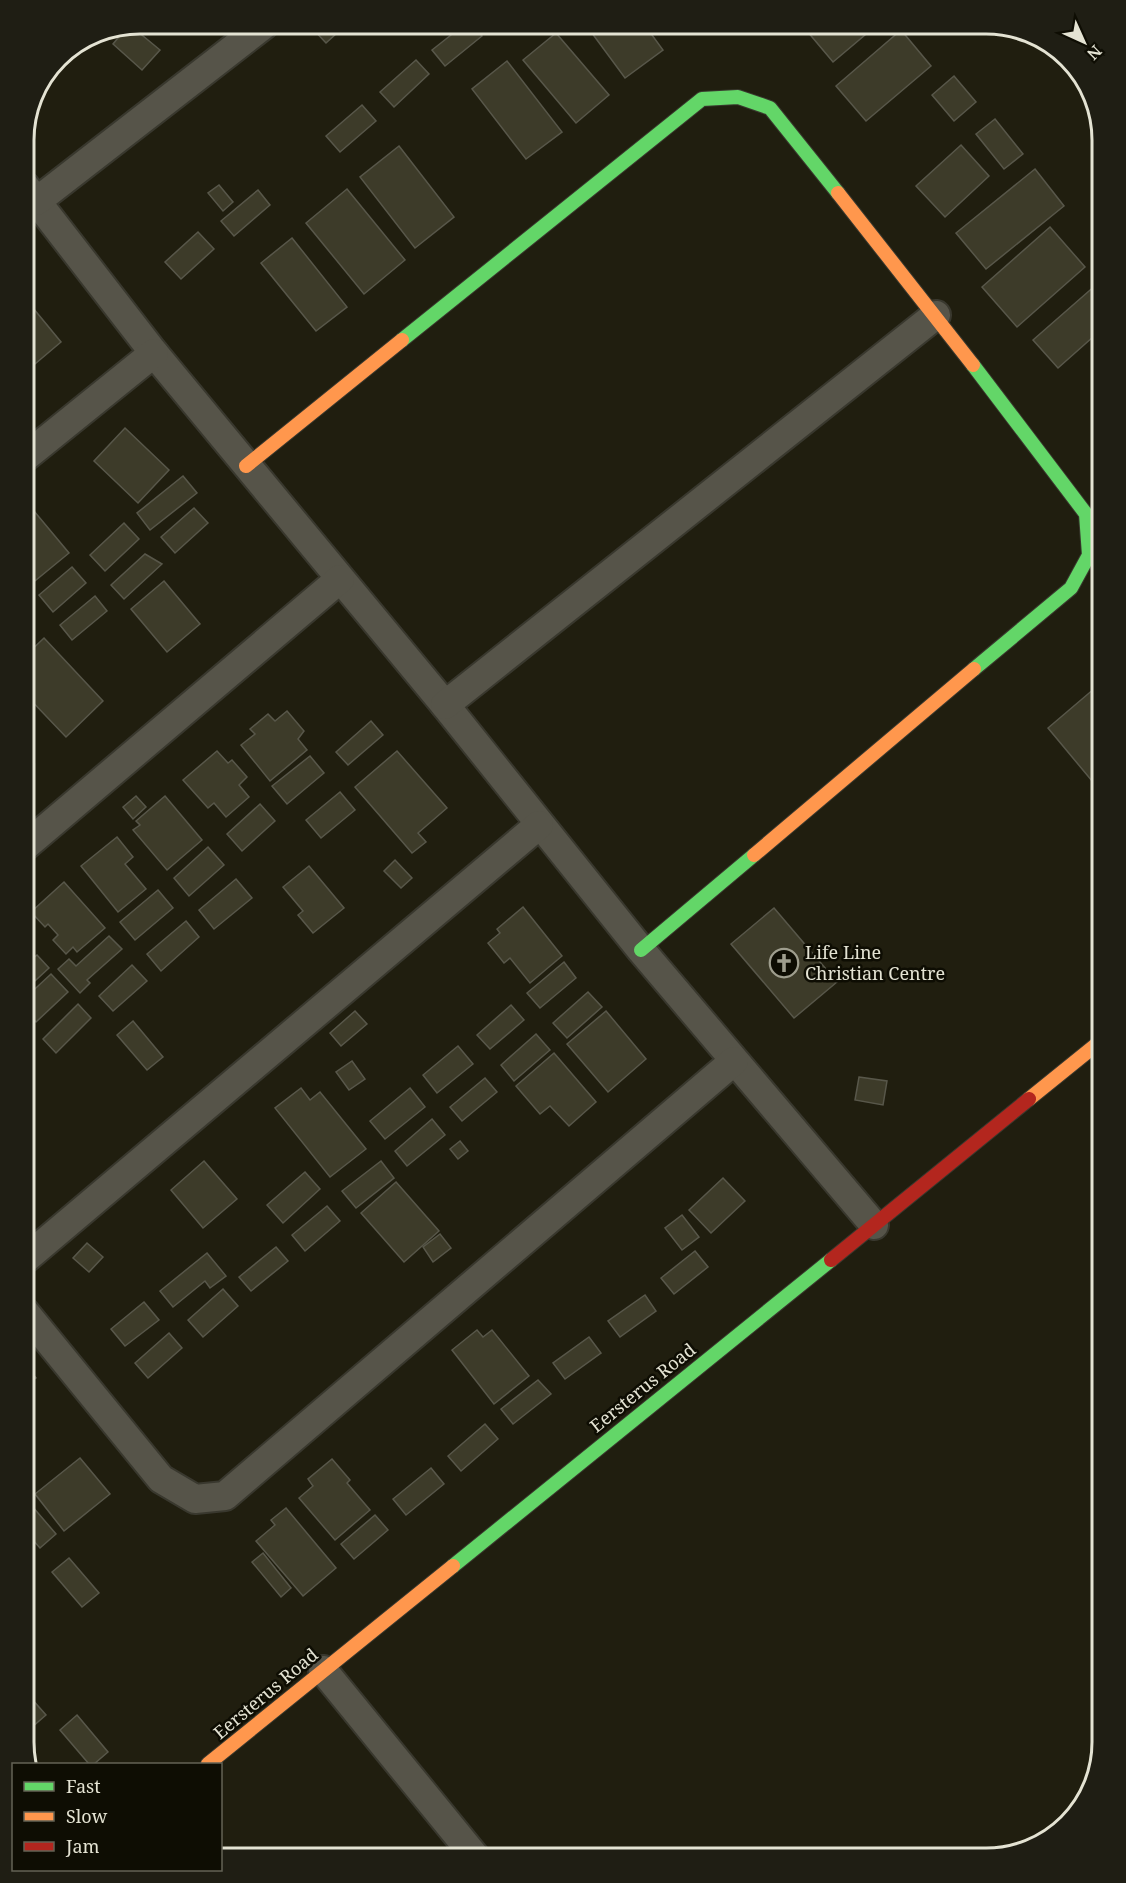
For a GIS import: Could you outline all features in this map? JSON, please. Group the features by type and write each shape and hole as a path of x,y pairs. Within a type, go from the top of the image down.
{"street":[{"path":"35,190 252,34"},
{"path":"246,465 702,99 738,97 770,108 936,315 1086,514 1089,555 1071,588 641,950"},
{"path":"35,198 154,353 445,705 641,950 874,1225"},
{"path":"445,705 936,315"},
{"path":"35,449 154,353"},
{"path":"35,838 340,579"},
{"path":"34,1251 539,825"},
{"name":"Eersterus Road","path":"209,1763 1092,1048"},
{"path":"34,1324 161,1479 195,1499 225,1496 734,1061"},
{"path":"323,1670 468,1848"}],"building":[{"path":"141,34 160,50 142,70 113,44 119,37"},
{"path":"318,34 336,34 326,43"},
{"path":"452,34 482,36 445,66 432,50"},
{"path":"554,34 557,34 609,95 576,123 523,60"},
{"path":"593,35 652,35 663,50 625,78"},
{"path":"810,35 865,35 833,62"},
{"path":"895,35 905,35 931,66 866,121 836,86"},
{"path":"416,60 429,74 394,107 380,92"},
{"path":"507,61 562,132 526,159 472,89"},
{"path":"954,76 976,102 954,121 932,95"},
{"path":"362,105 376,121 340,152 326,136"},
{"path":"995,119 1023,154 1004,169 976,134"},
{"path":"961,145 989,176 945,217 916,186"},
{"path":"399,146 454,217 415,248 360,177"},
{"path":"1035,169 1064,206 986,269 956,233"},
{"path":"219,185 233,202 223,211 208,193"},
{"path":"347,189 405,260 364,294 306,223"},
{"path":"258,190 270,205 234,236 221,221"},
{"path":"1050,227 1085,267 1017,327 982,287"},
{"path":"198,232 214,249 181,279 165,262"},
{"path":"292,238 347,307 316,331 261,263"},
{"path":"1092,288 1092,338 1058,368 1033,340"},
{"path":"35,310 61,342 35,364"},
{"path":"125,428 169,470 138,503 94,461"},
{"path":"183,476 197,493 150,530 137,513"},
{"path":"194,508 208,523 175,553 161,537"},
{"path":"35,512 69,553 35,581"},
{"path":"124,523 139,539 105,571 90,555"},
{"path":"145,554 162,564 124,599 111,585"},
{"path":"72,567 86,583 53,612 39,595"},
{"path":"164,581 200,624 167,652 131,609"},
{"path":"95,596 107,611 72,640 60,625"},
{"path":"44,638 103,701 66,737 35,704 35,647"},
{"path":"1092,691 1092,781 1048,728"},
{"path":"287,711 304,731 298,739 307,750 270,781 241,745 255,734 250,729 268,714 275,721"},
{"path":"371,721 383,735 348,765 336,752"},
{"path":"217,751 228,763 232,760 247,777 239,785 249,797 226,817 214,803 208,808 183,780"},
{"path":"397,751 447,808 418,833 426,842 412,853 355,787"},
{"path":"310,756 324,773 287,804 272,786"},
{"path":"340,792 355,810 321,838 306,820"},
{"path":"136,796 146,807 133,819 123,807"},
{"path":"165,796 202,840 167,870 133,830 140,825 136,821"},
{"path":"260,804 275,821 242,851 227,834"},
{"path":"117,837 133,857 125,864 146,889 118,912 81,866"},
{"path":"208,847 224,865 189,896 174,878"},
{"path":"395,860 412,878 401,888 384,871"},
{"path":"309,866 344,908 313,933 298,915 303,911 283,887"},
{"path":"236,879 252,898 214,929 199,910"},
{"path":"64,882 105,928 77,952 73,947 66,954 53,940 58,935 48,924 45,927 35,916 35,909"},
{"path":"158,890 173,908 135,940 120,922"},
{"path":"523,907 562,956 530,983 510,958 504,963 488,943 500,933 497,929"},
{"name":"Life Line Christian Centre","path":"774,908 837,982 794,1018 731,944"},
{"path":"186,921 199,937 161,971 147,954"},
{"path":"109,936 122,949 87,980 90,983 80,993 58,969 69,959 76,966"},
{"path":"37,955 49,968 34,981 34,957"},
{"path":"564,962 576,978 540,1008 527,993"},
{"path":"132,965 147,981 113,1011 99,996"},
{"path":"51,974 68,992 36,1022 34,989"},
{"path":"588,992 602,1007 567,1038 553,1023"},
{"path":"78,1004 91,1018 56,1053 43,1039"},
{"path":"511,1005 524,1020 490,1049 477,1035"},
{"path":"355,1011 367,1024 341,1046 330,1033"},
{"path":"606,1011 646,1059 608,1092 567,1044"},
{"path":"133,1021 163,1057 147,1070 117,1035"},
{"path":"536,1034 550,1050 514,1081 501,1065"},
{"path":"458,1046 473,1064 437,1093 423,1075"},
{"path":"554,1053 596,1102 569,1126 550,1106 540,1114 516,1086"},
{"path":"352,1061 365,1079 349,1090 336,1072"},
{"path":"859,1077 887,1081 883,1105 855,1100"},
{"path":"485,1078 497,1092 462,1121 450,1107"},
{"path":"301,1088 310,1100 320,1092 366,1149 330,1177 275,1108"},
{"path":"410,1088 425,1107 385,1139 370,1121"},
{"path":"432,1119 445,1135 407,1166 395,1151"},
{"path":"460,1141 468,1151 458,1159 450,1149"},
{"path":"204,1161 237,1199 203,1228 171,1190"},
{"path":"381,1161 394,1178 356,1208 342,1191"},
{"path":"305,1172 320,1189 283,1223 267,1205"},
{"path":"723,1178 745,1201 711,1233 689,1210"},
{"path":"396,1182 439,1231 404,1262 361,1213"},
{"path":"327,1206 340,1221 305,1251 292,1235"},
{"path":"682,1215 699,1237 682,1250 665,1228"},
{"path":"440,1234 451,1248 433,1262 423,1247"},
{"path":"87,1243 103,1257 89,1272 73,1258"},
{"path":"276,1247 288,1261 251,1291 239,1277"},
{"path":"695,1251 708,1267 674,1294 661,1278"},
{"path":"207,1253 226,1276 210,1288 205,1281 173,1307 160,1291"},
{"path":"223,1289 238,1306 203,1337 188,1320"},
{"path":"645,1295 656,1311 620,1337 608,1321"},
{"path":"144,1302 159,1320 125,1346 111,1329"},
{"path":"477,1330 483,1337 492,1330 529,1376 494,1404 452,1350"},
{"path":"169,1333 182,1348 148,1378 135,1363"},
{"path":"589,1337 601,1353 565,1379 553,1363"},
{"path":"538,1380 551,1394 513,1424 501,1409"},
{"path":"485,1424 498,1439 461,1471 448,1456"},
{"path":"80,1458 110,1494 64,1531 35,1494"},
{"path":"332,1459 350,1480 347,1483 370,1510 335,1540 299,1498 313,1486 308,1479"},
{"path":"431,1468 444,1484 406,1515 393,1499"},
{"path":"286,1508 336,1568 303,1596 256,1541 275,1525 271,1520"},
{"path":"34,1509 56,1534 40,1548 34,1541"},
{"path":"375,1515 388,1530 354,1559 341,1544"},
{"path":"263,1553 291,1588 281,1597 252,1562"},
{"path":"69,1558 99,1593 82,1607 52,1572"},
{"path":"34,1701 46,1715 34,1725"},
{"path":"77,1715 108,1752 95,1763 88,1763 60,1730"}],"traffic: fast":[{"path":"402,340 702,99 738,97 770,108 838,193"},
{"path":"973,365 1086,514 1089,555 1071,588 974,669"},
{"path":"641,950 754,855"},
{"path":"453,1566 831,1260"}],"traffic: slow":[{"path":"838,193 973,365"},
{"path":"246,466 402,340"},
{"path":"754,855 974,669"},
{"path":"1029,1099 1092,1048"},
{"path":"209,1763 453,1566"}],"traffic: jam":[{"path":"831,1260 1029,1099"}],"place":[{"name":"Life Line Christian Centre","path":"784,963"}]}
